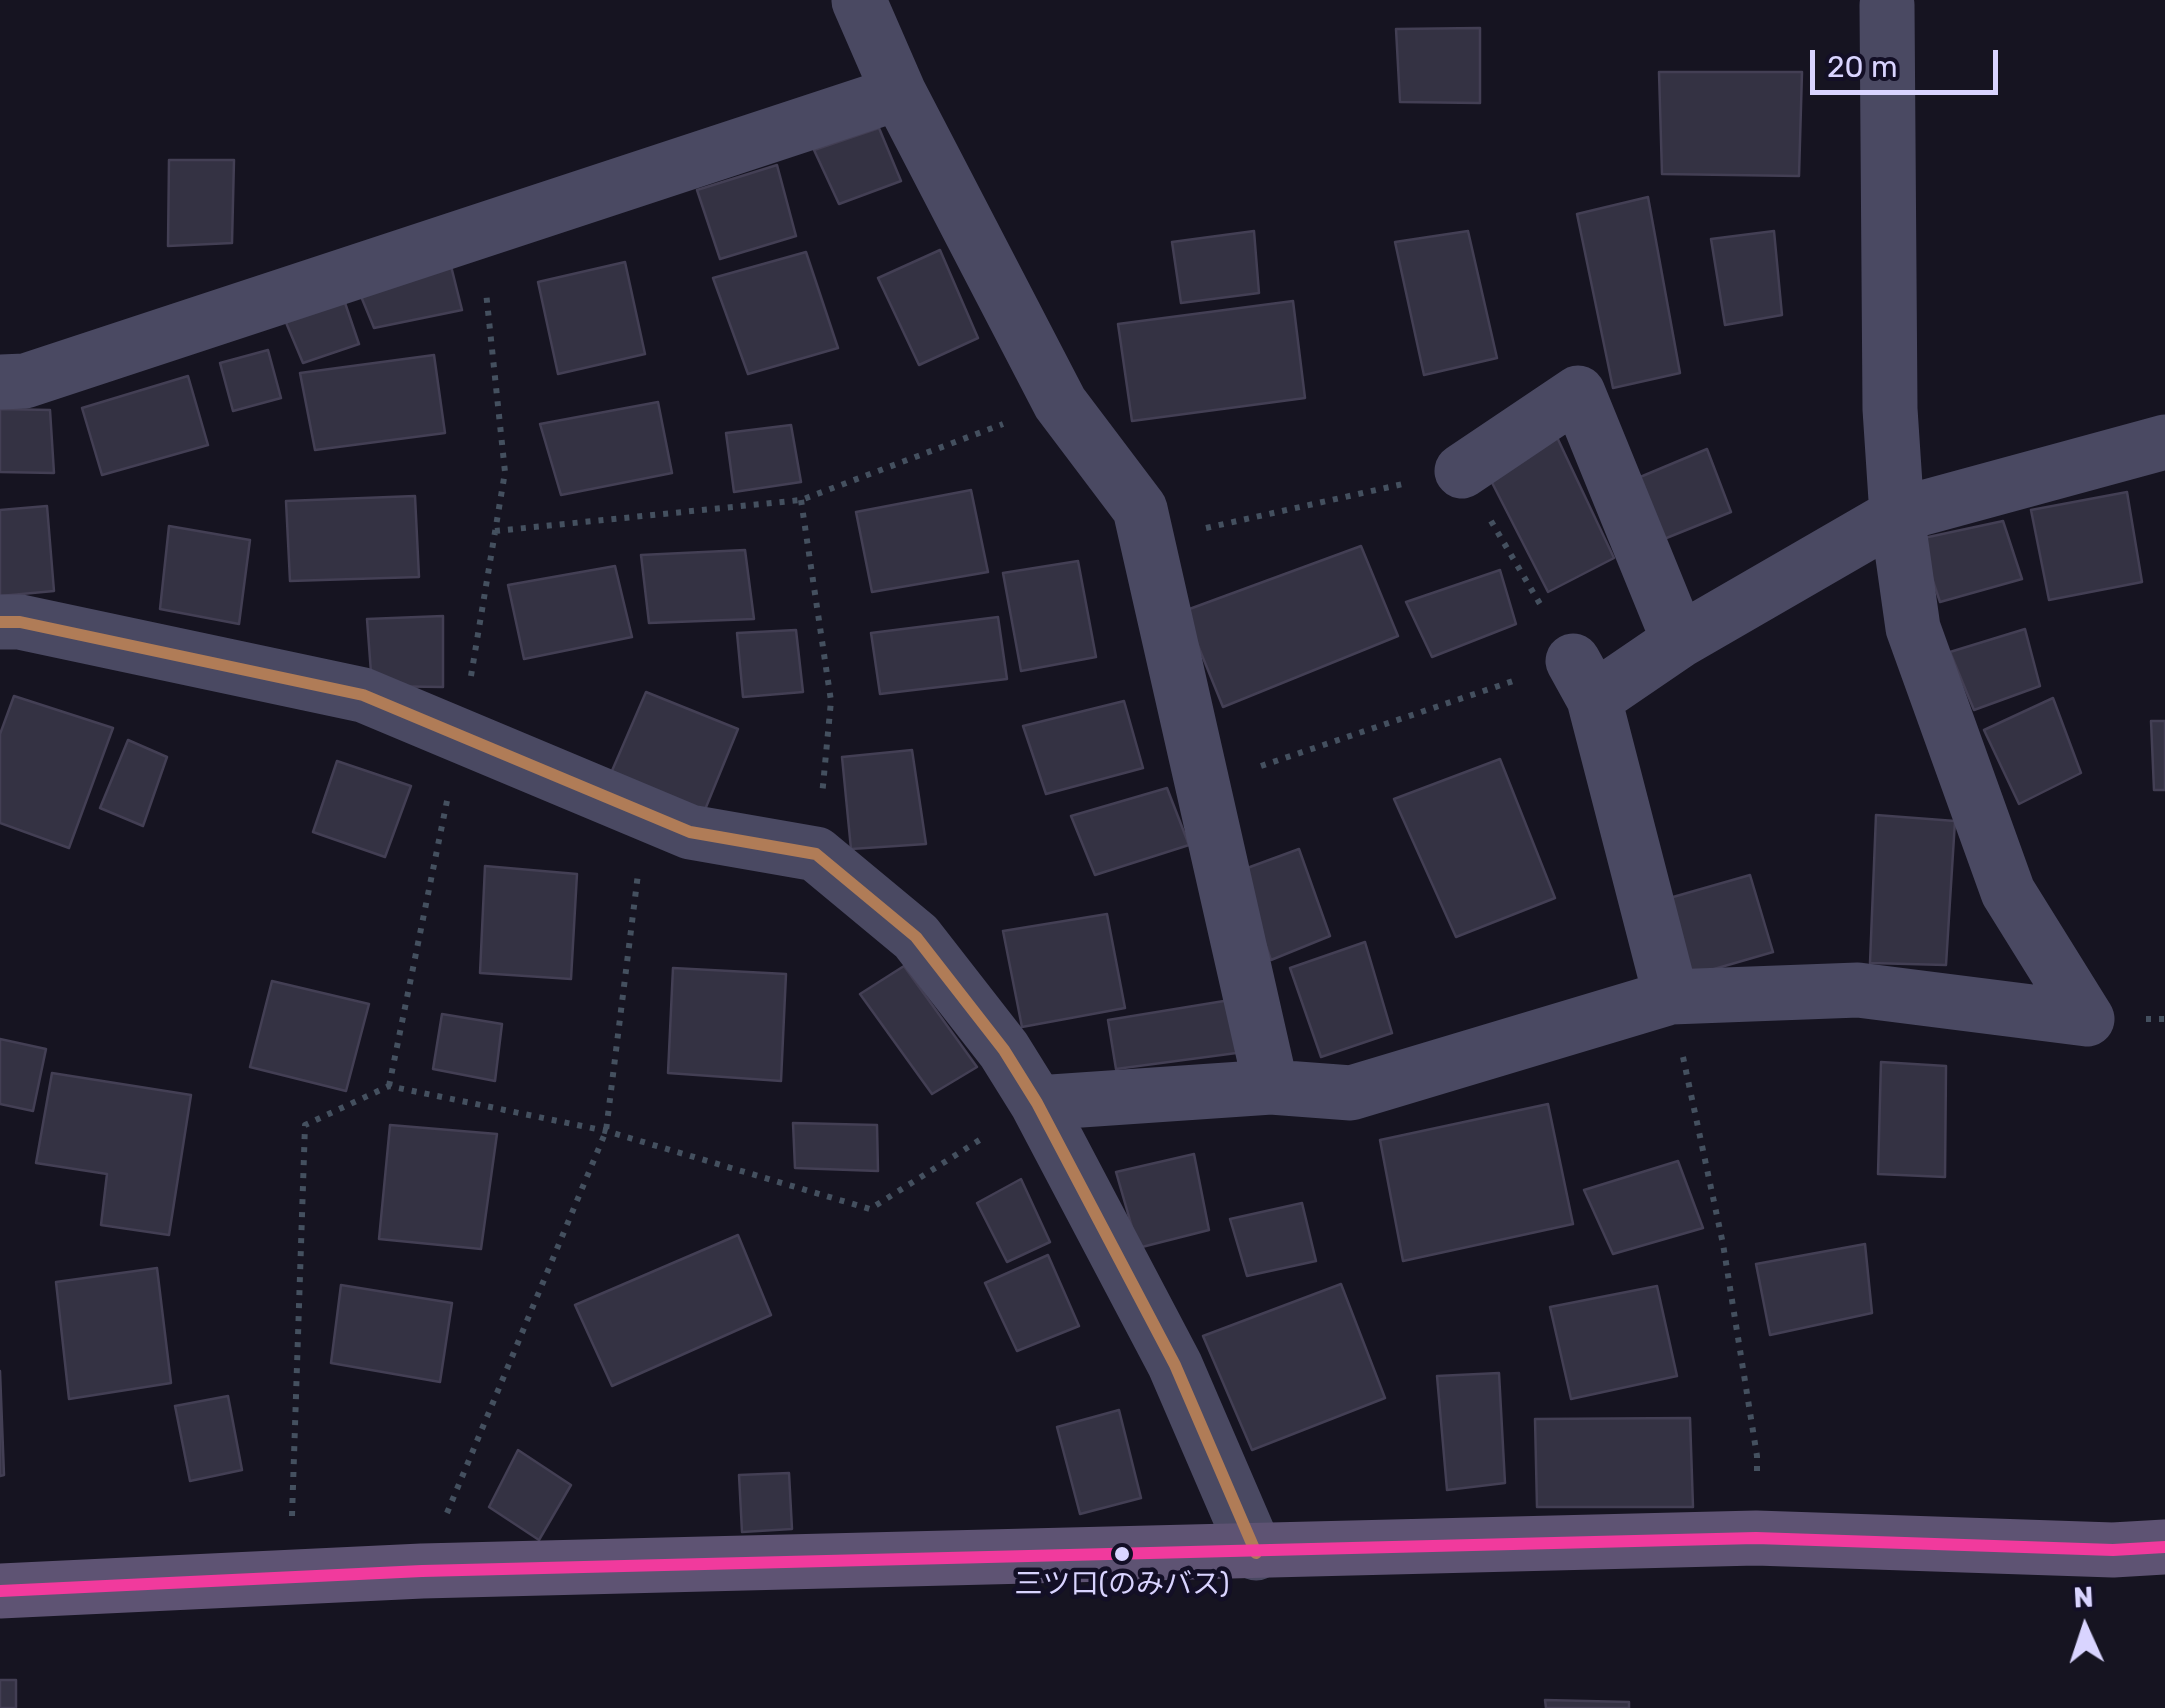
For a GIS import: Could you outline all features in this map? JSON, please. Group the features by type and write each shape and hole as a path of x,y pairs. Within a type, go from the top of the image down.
{"main road":[{"path":"0,1591 422,1571 1756,1538 2113,1550 2165,1546"}],"street":[{"path":"859,0 898,93 1060,403 1140,509 1271,1087"},
{"path":"1038,1103 1271,1087 1351,1093 1671,997 1858,990 2087,1019 2008,892 1912,628 1890,409 1887,5"},
{"path":"0,382 26,381 898,93"},
{"path":"1462,471 1578,393 1679,641"},
{"path":"1671,997 1584,680 1679,641 1898,515 2165,442"},
{"path":"0,622 20,622 363,695 690,832 816,854 916,937 1004,1050 1038,1103 1175,1365 1256,1552"}],"path":[{"path":"389,1086 461,736 505,472 480,231"},
{"path":"495,532 801,500 1060,403"},
{"path":"1147,541 1462,471 1584,680 1202,785"},
{"path":"801,500 831,702 816,854"},
{"path":"422,1571 606,1131 645,813"},
{"path":"1671,997 1722,1244 1754,1437 1756,1538"},
{"path":"290,1577 305,1125 389,1086 606,1131 870,1209 1038,1103"}],"building":[{"path":"1480,28 1480,103 1400,102 1396,29"},
{"path":"1659,72 1802,72 1799,176 1662,174"},
{"path":"879,128 901,181 839,204 814,150"},
{"path":"169,160 234,160 232,243 168,246"},
{"path":"777,165 796,236 720,259 697,190"},
{"path":"1648,197 1680,373 1613,388 1577,214"},
{"path":"1254,231 1259,293 1181,303 1172,242"},
{"path":"1468,231 1497,358 1424,375 1395,242"},
{"path":"1774,231 1782,315 1725,325 1711,239"},
{"path":"940,250 978,338 919,365 878,278"},
{"path":"806,252 838,348 748,374 713,278"},
{"path":"625,262 645,354 558,374 538,282"},
{"path":"451,266 462,310 374,328 358,289"},
{"path":"342,294 359,344 303,363 282,313"},
{"path":"1293,301 1305,398 1132,421 1118,324"},
{"path":"268,350 281,398 233,411 220,363"},
{"path":"434,355 445,433 315,450 300,373"},
{"path":"188,376 208,445 102,475 82,408"},
{"path":"658,402 672,473 561,495 540,424"},
{"path":"0,409 50,410 54,473 0,472"},
{"path":"791,425 801,482 734,492 726,433"},
{"path":"1555,433 1614,558 1548,592 1484,467"},
{"path":"1707,449 1731,512 1659,541 1633,480"},
{"path":"971,490 988,572 872,592 856,512"},
{"path":"2127,492 2142,582 2049,600 2031,510"},
{"path":"415,496 419,577 290,581 286,501"},
{"path":"47,506 54,591 0,596 0,510"},
{"path":"2003,521 2022,579 1940,602 1919,539"},
{"path":"169,526 250,540 239,624 160,609"},
{"path":"1361,546 1398,636 1223,707 1184,611"},
{"path":"745,550 754,619 649,623 641,555"},
{"path":"1078,561 1096,657 1021,671 1003,573"},
{"path":"615,566 632,637 524,659 508,585"},
{"path":"1500,570 1516,624 1432,657 1406,602"},
{"path":"443,616 443,687 372,686 367,619"},
{"path":"998,617 1007,679 880,694 871,633"},
{"path":"2025,629 2040,686 1974,710 1950,652"},
{"path":"796,630 803,692 743,697 737,633"},
{"path":"646,692 738,729 702,817 608,780"},
{"path":"14,696 113,728 69,848 0,823 0,734"},
{"path":"2053,698 2081,773 2019,804 1984,730"},
{"path":"1124,701 1143,768 1046,794 1023,726"},
{"path":"2151,721 2165,721 2165,790 2154,790"},
{"path":"128,740 167,757 143,826 100,808"},
{"path":"912,750 926,844 851,849 842,757"},
{"path":"1500,759 1555,898 1456,937 1394,799"},
{"path":"337,761 411,786 385,857 313,832"},
{"path":"1167,788 1189,845 1095,875 1071,816"},
{"path":"1876,815 1955,821 1946,965 1870,963"},
{"path":"1299,849 1330,936 1271,960 1239,871"},
{"path":"485,866 577,874 571,979 480,973"},
{"path":"1750,875 1773,952 1690,976 1666,899"},
{"path":"1107,914 1125,1008 1022,1027 1003,931"},
{"path":"1365,942 1392,1033 1321,1057 1290,968"},
{"path":"904,966 977,1067 932,1094 860,994"},
{"path":"673,968 786,974 781,1081 668,1073"},
{"path":"272,981 369,1004 346,1091 250,1067"},
{"path":"1236,999 1244,1052 1116,1069 1108,1020"},
{"path":"442,1014 502,1024 495,1081 433,1069"},
{"path":"0,1039 46,1049 33,1111 0,1104"},
{"path":"1881,1062 1946,1066 1945,1177 1878,1174"},
{"path":"52,1073 191,1095 169,1235 101,1225 107,1174 36,1163"},
{"path":"1548,1104 1573,1224 1403,1261 1380,1140"},
{"path":"793,1123 877,1125 878,1171 795,1168"},
{"path":"390,1125 497,1134 481,1249 379,1239"},
{"path":"1194,1154 1209,1230 1138,1248 1116,1172"},
{"path":"1678,1161 1703,1228 1613,1254 1584,1190"},
{"path":"1021,1179 1050,1242 1007,1262 977,1203"},
{"path":"1302,1203 1316,1261 1247,1276 1230,1219"},
{"path":"738,1235 771,1315 612,1386 575,1305"},
{"path":"1865,1244 1872,1313 1770,1335 1756,1264"},
{"path":"1048,1255 1079,1326 1017,1351 985,1283"},
{"path":"157,1268 171,1383 69,1399 56,1282"},
{"path":"1341,1284 1385,1398 1252,1450 1203,1336"},
{"path":"341,1285 452,1303 440,1382 331,1363"},
{"path":"1657,1286 1677,1376 1571,1399 1550,1307"},
{"path":"0,1371 4,1475 0,1476"},
{"path":"1499,1373 1505,1483 1447,1490 1437,1376"},
{"path":"228,1396 242,1470 190,1481 175,1406"},
{"path":"1119,1410 1141,1498 1080,1514 1057,1427"},
{"path":"1690,1418 1693,1507 1537,1507 1535,1419"},
{"path":"518,1450 571,1485 539,1540 489,1507"},
{"path":"789,1473 792,1529 742,1532 739,1475"},
{"path":"0,1680 16,1680 16,1708 0,1708"},
{"path":"1545,1700 1629,1702 1629,1708 1546,1708"}],"transit line":[{"path":"0,622 20,622 363,695 690,832 816,854 916,937 1004,1050 1037,1103 1175,1365 1256,1553"},
{"path":"0,1591 422,1571 1756,1538 2113,1550 2165,1547"}],"place":[{"name":"三ツ口(のみバス)","path":"1122,1554"}]}
